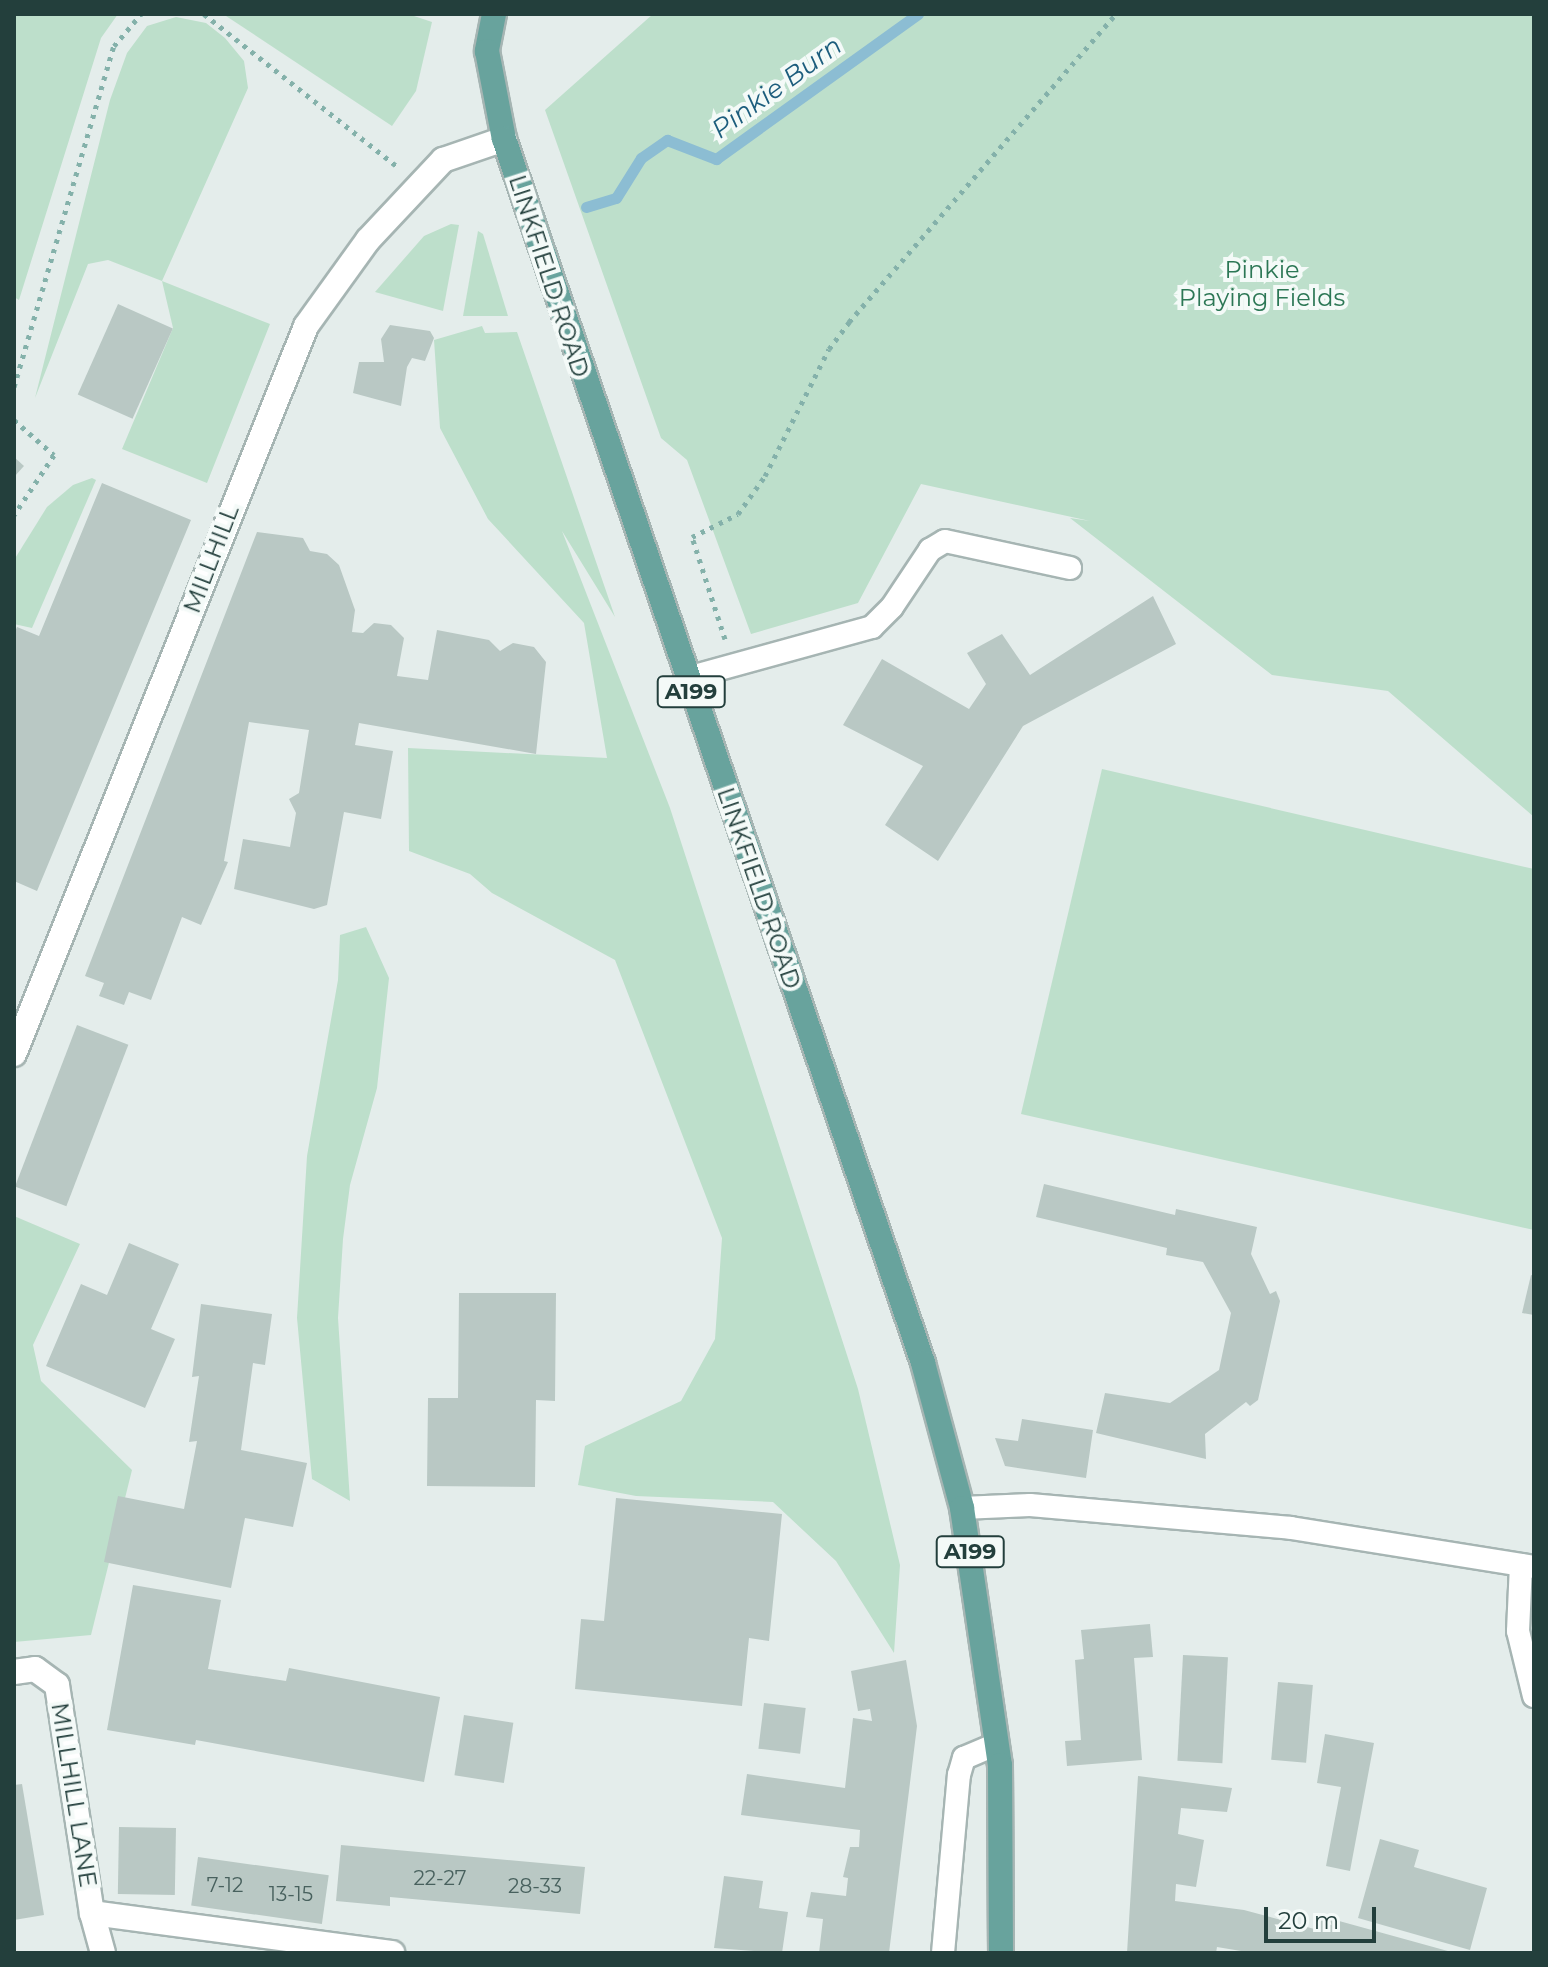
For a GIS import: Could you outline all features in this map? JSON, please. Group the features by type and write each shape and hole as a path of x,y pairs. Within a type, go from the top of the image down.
{"main road":[{"name":"LINKFIELD ROAD","path":"494,14 487,51 504,139 923,1363 962,1508 1001,1772 1001,1953"}],"street":[{"name":"MILLHILL","path":"14,1054 306,326 368,240 443,160 504,139"},
{"name":"MILLHILL LANE","path":"14,1672 35,1669 57,1685 92,1913 103,1953"},
{"path":"92,1913 392,1953"}],"lane":[{"path":"687,678 872,627 892,607 930,550 945,541 1070,568"},
{"path":"962,1508 1030,1505 1291,1528 1528,1566 1518,1631 1534,1696"},
{"path":"943,1953 959,1775 964,1758 997,1744"}],"path":[{"path":"14,387 114,46 141,14"},
{"path":"204,14 377,151"},
{"path":"734,666 692,537 738,514 765,476 829,349 849,322 1116,14"},
{"path":"14,420 54,455 14,515"}],"green space":[{"path":"14,14 118,14 101,38 19,300 14,297"},
{"path":"223,14 408,14 432,22 416,91 392,126"},
{"name":"Pinkie Playing Fields","path":"653,14 1534,14 1534,817 1388,691 1272,675 1070,518 1090,521 921,484 858,603 751,634 687,460 661,438 545,110"},
{"path":"176,17 206,23 225,38 244,61 248,88 162,281 108,260 88,264 35,398 110,100 127,53 147,26"},
{"path":"451,224 459,225 443,311 375,292 424,236"},
{"path":"478,231 483,234 508,316 463,316"},
{"path":"162,281 270,324 207,483 122,449 173,328"},
{"path":"482,326 485,333 517,332 615,617 562,531 670,808 858,1389 900,1565 894,1653 836,1561 773,1502 636,1496 578,1485 585,1446 681,1401 715,1339 722,1238 615,960 492,893 470,874 409,851 408,748 607,758 584,623 488,519 440,428 434,340"},
{"path":"92,478 96,480 32,628 14,624 14,560 47,507 73,485"},
{"path":"1102,769 1534,869 1534,1230 1021,1114"},
{"path":"366,927 389,978 377,1088 350,1185 343,1239 338,1318 350,1501 312,1479 297,1318 307,1156 338,980 340,935"},
{"path":"14,1216 80,1244 33,1345 41,1381 132,1470 91,1635 14,1642"}],"building":[{"path":"118,304 173,328 133,419 78,394"},
{"path":"390,325 430,331 434,338 425,361 412,358 407,367 401,406 353,393 359,362 384,362 381,339"},
{"path":"14,457 24,466 14,477"},
{"path":"102,483 191,520 37,891 14,881 14,634 17,627 39,636"},
{"path":"257,532 303,538 310,551 327,554 339,565 355,610 352,632 363,633 374,623 391,625 404,638 397,676 428,680 437,630 489,640 500,651 513,643 534,647 546,662 536,754 359,723 355,745 393,751 381,819 344,812 327,905 314,909 234,889 243,839 290,847 296,813 289,799 299,793 309,730 249,722 224,861 228,862 201,925 182,917 151,1000 129,992 124,1005 99,996 104,983 85,976"},
{"path":"1153,596 1176,644 1023,726 938,861 885,825 923,766 843,725 882,659 969,709 986,684 967,653 1002,634 1030,675"},
{"path":"77,1025 128,1045 66,1206 15,1187"},
{"path":"1044,1184 1175,1215 1176,1209 1257,1227 1251,1254 1270,1294 1276,1291 1280,1301 1258,1400 1250,1406 1246,1402 1205,1434 1206,1459 1096,1433 1105,1393 1170,1403 1219,1370 1231,1313 1203,1262 1166,1255 1167,1248 1036,1217"},
{"path":"129,1243 179,1264 151,1329 175,1339 145,1408 46,1366 81,1284 107,1295"},
{"path":"1531,1275 1534,1276 1534,1315 1522,1313"},
{"path":"459,1293 556,1293 555,1401 536,1400 535,1487 427,1486 428,1398 458,1398"},
{"path":"201,1304 272,1314 265,1365 253,1363 241,1450 307,1463 293,1527 245,1518 231,1588 104,1562 118,1496 184,1509 197,1441 189,1442 199,1376 192,1377"},
{"path":"1022,1419 1093,1430 1086,1478 1005,1466 995,1438 1018,1441"},
{"path":"616,1498 782,1514 769,1641 749,1638 742,1706 575,1689 581,1619 604,1621"},
{"path":"133,1585 221,1600 208,1669 286,1681 289,1668 440,1697 424,1782 196,1740 195,1745 107,1730"},
{"path":"1150,1624 1153,1657 1134,1658 1142,1760 1067,1766 1065,1741 1081,1740 1075,1660 1084,1659 1081,1630"},
{"path":"1183,1655 1228,1657 1222,1763 1177,1761"},
{"path":"906,1660 917,1726 889,1953 819,1953 823,1919 806,1917 811,1892 846,1896 848,1878 843,1877 850,1847 859,1847 860,1830 741,1815 747,1774 845,1788 853,1718 872,1721 870,1709 858,1711 851,1671"},
{"path":"1278,1682 1313,1685 1306,1763 1271,1760"},
{"path":"764,1703 806,1708 800,1754 758,1749"},
{"path":"464,1715 513,1723 504,1783 454,1775"},
{"path":"1325,1734 1374,1743 1350,1871 1326,1866 1341,1787 1317,1783"},
{"path":"1138,1776 1232,1788 1227,1812 1181,1808 1178,1834 1204,1840 1196,1887 1176,1884 1175,1901 1244,1910 1318,1930 1321,1916 1455,1953 1253,1953 1217,1947 1216,1953 1127,1953"},
{"path":"22,1784 44,1915 14,1920 14,1785"},
{"path":"119,1827 176,1828 175,1895 118,1894"},
{"path":"1380,1839 1419,1850 1414,1867 1487,1888 1470,1950 1358,1918"},
{"path":"341,1845 585,1867 580,1914 390,1897 390,1906 336,1901"},
{"path":"198,1857 329,1875 322,1924 191,1906"},
{"path":"724,1876 763,1881 759,1908 788,1912 782,1953 714,1948"}],"waterway":[{"name":"Pinkie Burn","path":"586,207 616,198 641,158 667,140 716,159 918,14"}]}
